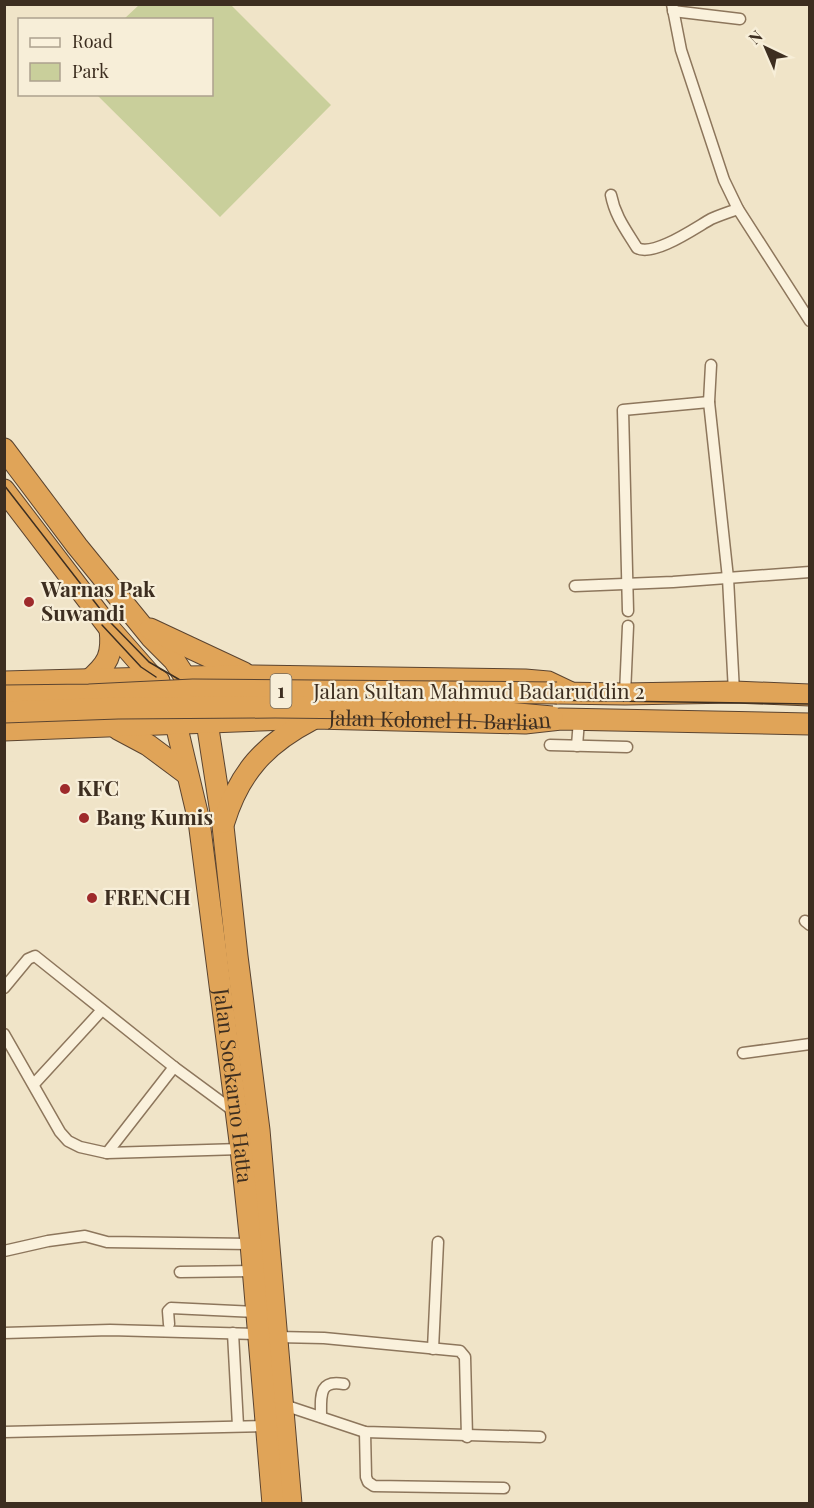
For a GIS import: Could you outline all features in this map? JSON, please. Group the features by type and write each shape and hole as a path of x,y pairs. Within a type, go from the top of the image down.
{"highway":[{"name":"Jalan Soekarno Hatta","path":"4,449 77,546 174,660 181,685 207,722 223,826 259,1130 268,1335 267,1426 273,1503"},
{"path":"4,490 110,629 153,678"},
{"path":"142,625 249,676 239,687 237,695 238,704 249,721"},
{"path":"88,681 108,660 112,647 110,629"},
{"name":"Jalan Kolonel H. Barlian","path":"181,685 249,676 525,680 548,682 563,693"},
{"name":"Jalan Soekarno Hatta","path":"153,678 176,724 199,820 241,1149 257,1312 268,1335 284,1405 291,1503"},
{"path":"4,682 153,678 165,683 181,685 174,704 176,724"},
{"path":"66,681 78,702 78,711 72,727"},
{"name":"Jalan Sultan Mahmud Badaruddin 2","path":"4,696 193,690 625,694 734,692 810,695"},
{"name":"Jalan Sultan Mahmud Badaruddin 2","path":"4,712 118,708 462,709 564,718"},
{"path":"223,826 231,798 256,759 283,736 314,718"},
{"name":"Jalan Kolonel H. Barlian","path":"4,730 314,718 525,723 564,718 810,724"},
{"path":"113,727 148,745 187,774"}],"street":[{"path":"740,19 673,8 681,50 724,180 738,209 810,321"},
{"path":"611,195 619,219 638,248 642,250 677,239 713,218 738,209"},
{"path":"798,300 810,296"},
{"path":"711,365 709,402 728,578 734,692"},
{"path":"628,611 623,410 709,402"},
{"path":"575,586 810,572"},
{"path":"625,694 628,626"},
{"path":"564,718 577,746"},
{"path":"550,745 627,747"},
{"path":"4,988 28,959 35,956 174,1067 235,1112"},
{"path":"34,1084 102,1010"},
{"path":"4,1034 60,1132 68,1141 80,1147 107,1153 241,1149"},
{"path":"743,1053 810,1044"},
{"path":"107,1153 174,1067"},
{"path":"4,1251 48,1241 85,1236 108,1242 251,1244"},
{"path":"433,1349 438,1242"},
{"path":"180,1272 254,1271"},
{"path":"169,1324 168,1311 171,1308 257,1312"},
{"path":"4,1333 110,1330 233,1333 324,1338 460,1351 465,1357 467,1437"},
{"path":"233,1333 238,1426"},
{"path":"321,1417 322,1390 328,1384 345,1384"},
{"path":"284,1405 365,1432 467,1437 540,1437"},
{"path":"4,1432 267,1426"},
{"path":"365,1432 366,1477 368,1482 374,1486 504,1488"}],"green space":[{"path":"230,4 331,105 220,217 98,96 213,96 213,18 125,18 139,5"}],"tram line":[{"path":"4,485 111,623 149,662 180,680 220,695 810,704"},
{"path":"102,625 141,667 156,677"}],"place":[{"name":"Warnas Pak Suwandi","path":"29,602"},
{"name":"KFC","path":"65,789"},
{"name":"Bang Kumis","path":"84,818"},
{"name":"FRENCH","path":"92,898"}]}
